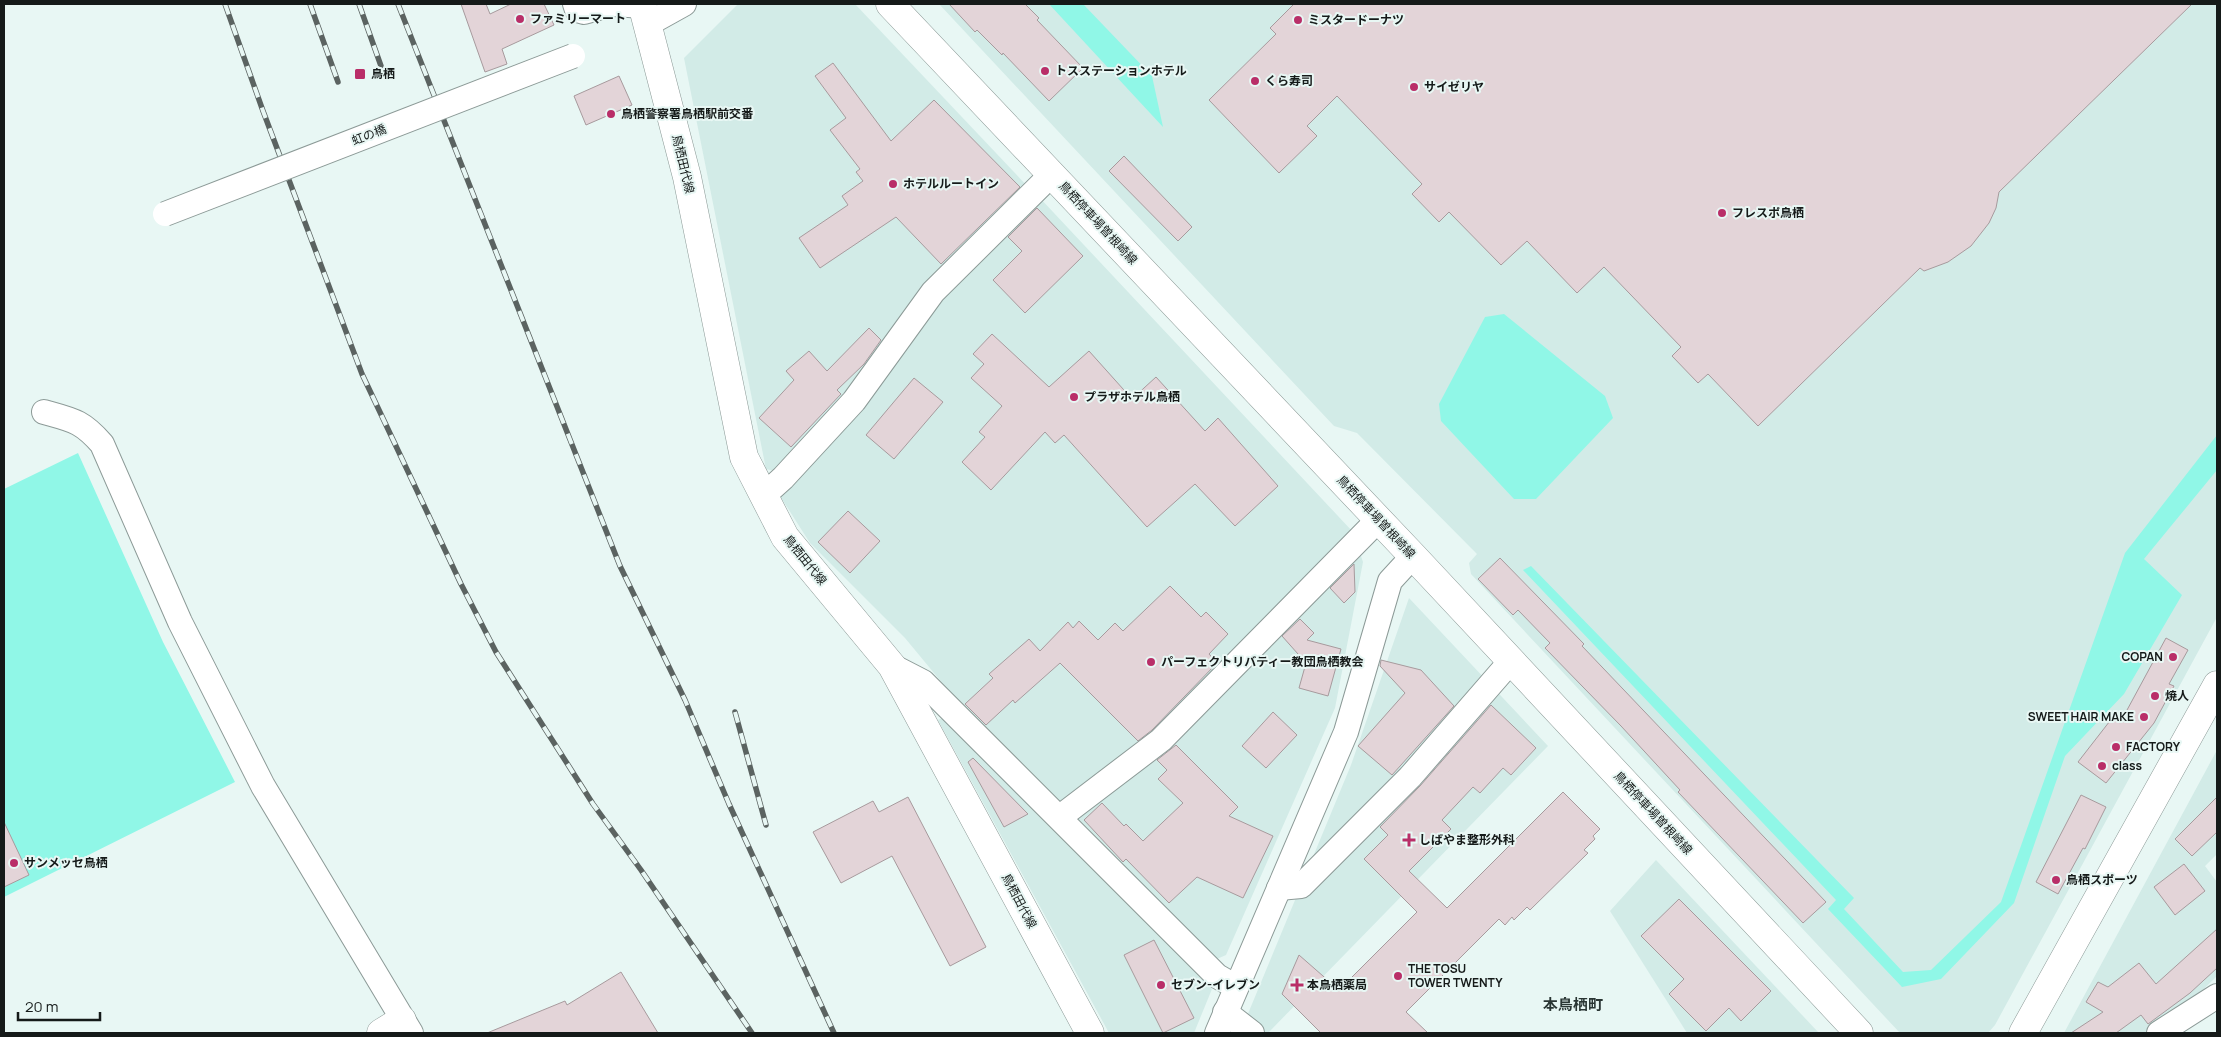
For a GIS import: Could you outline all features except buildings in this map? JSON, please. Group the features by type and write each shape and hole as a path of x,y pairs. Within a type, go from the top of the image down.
{"main road":[{"name":"鳥栖停車場曽根崎線","path":"890,4 1413,556 1859,1033"},
{"name":"鳥栖田代線","path":"644,11 687,177 744,457 785,538 892,666 1090,1033"},
{"path":"2023,1033 2217,685"}],"street":[{"path":"575,4 577,10 584,12 614,4 644,11 684,4"},
{"name":"虹の橋","path":"165,214 573,56"},
{"path":"763,496 783,478 854,402 933,292 1052,174"},
{"path":"44,412 78,422 89,430 102,444 180,622 263,786 398,1029"},
{"path":"1060,817 1161,740 1378,520"},
{"path":"1217,1033 1346,732 1390,581 1413,556"},
{"path":"1278,888 1301,886 1410,777 1511,661"},
{"path":"892,666 923,682 1217,976 1236,987"},
{"path":"2159,1033 2217,996"},
{"path":"1225,1012 1252,1033"}],"shaded area":[{"path":"738,4 855,4 1030,189 846,400 778,472 766,469 684,58"},
{"name":"フレスポ鳥栖","path":"939,4 2217,4 2217,617 1995,1025 1988,1033 1900,1033 1471,574 1469,563 1477,554 1357,433 1334,426"},
{"path":"1039,197 1353,532 1363,562 1335,708 1226,955 1210,962 963,708 905,638 810,543 780,496 940,293"},
{"path":"1409,598 1548,746 1268,1033 1240,1033 1351,765"},
{"path":"945,717 1212,989 1194,1033 1109,1033 938,720"},
{"path":"2217,750 2217,854 2205,866 2217,882 2217,976 2182,1010 2144,1033 2064,1033"},
{"path":"1656,860 1819,1033 1687,1033 1610,911"}],"green space":[{"path":"1049,4 1083,4 1152,76 1163,127"},
{"path":"1504,314 1605,396 1613,418 1536,499 1514,499 1441,421 1439,404 1485,317"},
{"path":"2217,435 2217,470 2144,559 2182,595 2124,694 2065,756 2014,903 1941,979 1902,987 1828,909 1836,900 1523,570 1531,566 1854,898 1844,909 1903,972 1931,970 2001,902 2125,553"},
{"path":"78,453 163,642 235,782 4,897 4,489"}],"railway":[{"path":"225,4 263,111 362,374 461,584 496,652 593,804 641,870 752,1033"},
{"path":"310,4 338,82"},
{"path":"359,4 381,66"},
{"path":"398,4 620,566 685,700 729,804 834,1033"},
{"path":"735,712 766,825"}],"place":[{"name":"ファミリーマート","path":"520,19"},
{"name":"ミスタードーナツ","path":"1298,20"},
{"name":"トスステーションホテル","path":"1045,71"},
{"name":"鳥栖","path":"360,74"},
{"name":"くら寿司","path":"1255,81"},
{"name":"サイゼリヤ","path":"1414,87"},
{"name":"鳥栖警察署鳥栖駅前交番","path":"611,114"},
{"name":"ホテルルートイン","path":"893,184"},
{"name":"フレスポ鳥栖","path":"1722,213"},
{"name":"プラザホテル鳥栖","path":"1074,397"},
{"name":"COPAN","path":"2173,657"},
{"name":"パーフェクトリバティー教団鳥栖教会","path":"1151,662"},
{"name":"焼人","path":"2155,696"},
{"name":"SWEET HAIR MAKE","path":"2144,717"},
{"name":"FACTORY","path":"2116,747"},
{"name":"class","path":"2102,766"},
{"name":"しばやま整形外科","path":"1409,840"},
{"name":"サンメッセ鳥栖","path":"14,863"},
{"name":"鳥栖スポーツ","path":"2056,880"},
{"name":"THE TOSU TOWER TWENTY","path":"1398,976"},
{"name":"セブン-イレブン","path":"1161,985"},
{"name":"本鳥栖薬局","path":"1297,985"}],"district":[{"name":"本鳥栖町","path":"1573,1005"}]}
